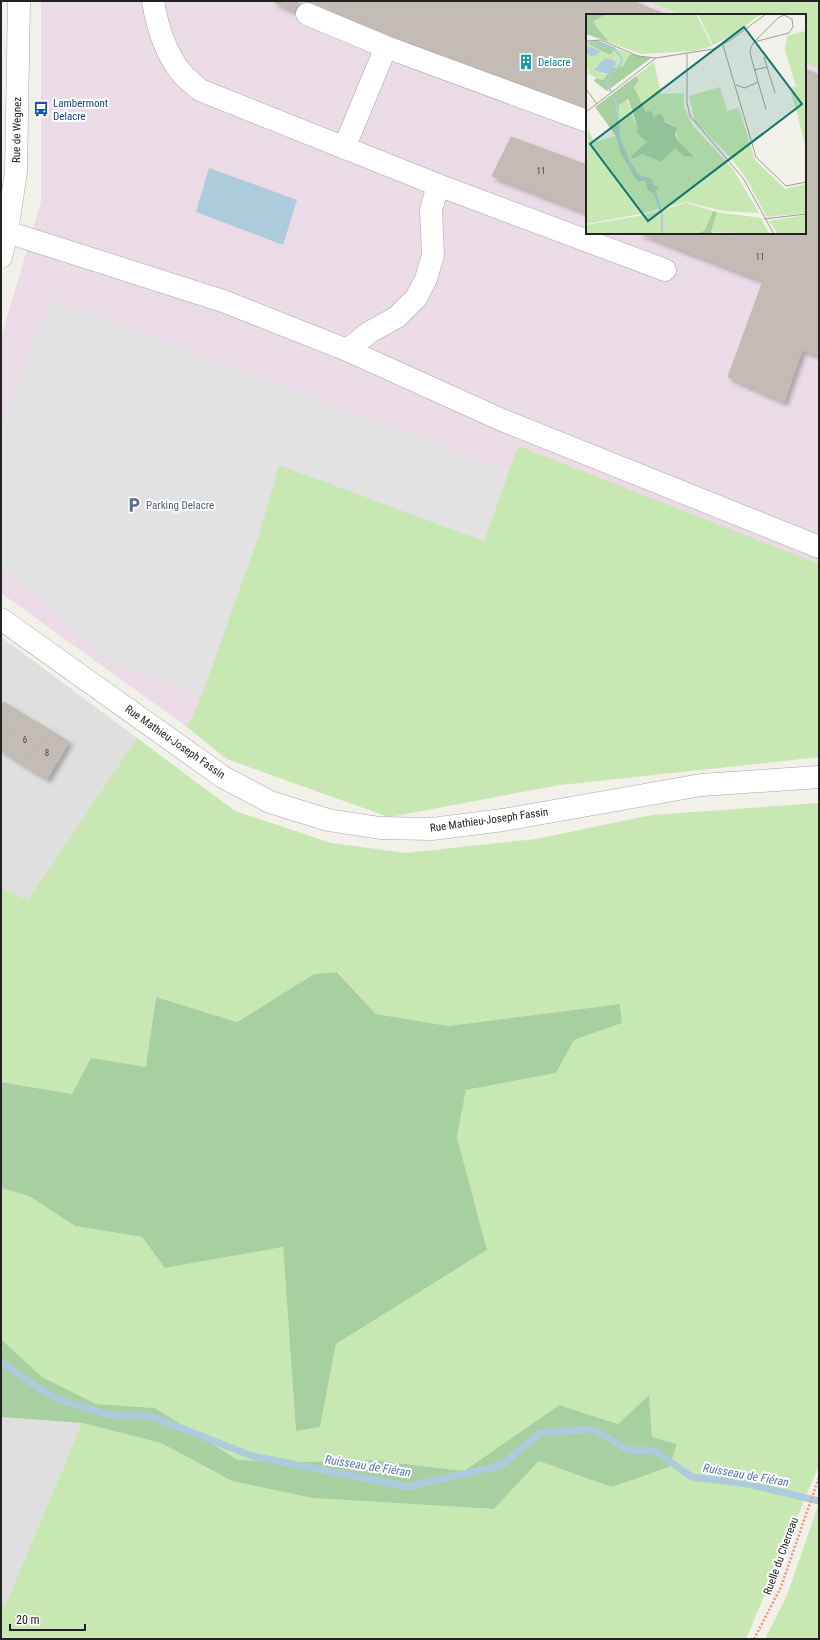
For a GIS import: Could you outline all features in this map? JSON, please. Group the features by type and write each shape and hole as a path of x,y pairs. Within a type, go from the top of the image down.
{"street":[{"name":"Rue de Wegnez","path":"1,257 7,232 16,172 19,1"},
{"path":"154,3 156,21 167,50 180,72 200,90 438,185 665,270"},
{"path":"307,14 386,47 586,121"},
{"path":"344,148 386,47"},
{"path":"347,350 370,332 397,317 416,298 426,278 433,255 431,210 438,185"},
{"path":"7,232 223,301 347,350 502,420 819,547"},
{"name":"Rue Mathieu-Joseph Fassin","path":"1,619 223,777 270,802 328,820 380,828 432,829 503,820 701,785 819,777"}],"path":[{"name":"Ruelle du Cherreau","path":"754,1639 780,1588 819,1477"}],"shaded area":[{"name":"Delacre","path":"41,1 819,1 819,757 559,785 389,817 227,759 187,727 1,593 1,338 41,202"},
{"name":"Parking Delacre","path":"52,299 509,471 484,541 279,465 258,538 202,695 114,664 1,565 1,425"},
{"path":"1,637 137,738 28,900 1,888"},
{"path":"1,1417 82,1423 5,1606 1,1605"}],"green space":[{"path":"647,1 819,1 819,68 806,63 806,14 680,14"},
{"path":"518,446 819,564 819,757 559,785 389,817 227,759 187,727 197,707 258,538 279,465 484,541"},
{"path":"137,738 235,811 331,843 406,853 536,839 652,815 819,803 819,1465 746,1639 1,1639 1,1605 5,1606 82,1423 161,1443 232,1481 312,1498 494,1509 539,1461 611,1487 677,1444 652,1437 649,1396 618,1424 559,1405 464,1471 373,1460 302,1462 238,1460 155,1408 96,1404 42,1377 1,1339 1,1188 29,1196 75,1226 142,1237 165,1268 283,1247 296,1430 320,1427 336,1344 487,1250 457,1137 466,1090 556,1073 574,1040 622,1023 620,1004 448,1026 376,1014 338,972 314,974 237,1022 156,997 147,1067 91,1059 72,1094 1,1082 1,888 28,900"},
{"path":"337,972 376,1014 448,1026 620,1004 622,1023 574,1040 556,1073 466,1090 457,1137 487,1250 336,1344 320,1427 296,1431 283,1247 165,1268 142,1237 75,1226 29,1196 1,1188 1,1082 72,1094 91,1058 146,1067 156,997 237,1022 314,974"},
{"path":"1,1339 42,1377 96,1404 155,1408 238,1460 302,1462 373,1460 464,1471 559,1405 618,1424 649,1395 652,1437 677,1444 669,1467 611,1487 539,1461 494,1509 312,1498 232,1481 161,1443 82,1423 1,1417"},
{"path":"819,1503 819,1639 765,1639 787,1595"}],"water":[{"path":"209,168 297,200 283,245 196,212"}],"building":[{"path":"272,1 298,1 294,11"},
{"name":"Delacre","path":"307,1 638,1 637,3 664,14 586,14 586,110"},
{"path":"806,69 819,75 819,356 802,350 784,402 728,377 763,281 642,234 806,234"},
{"path":"511,137 586,165 586,213 492,176"},
{"path":"4,702 26,716 4,752 1,751 1,707"},
{"path":"26,716 47,728 24,765 4,752"},
{"path":"47,728 69,742 47,779 24,765"}],"waterway":[{"name":"Ruisseau de Fiéran","path":"1,1362 57,1399 108,1415 150,1416 252,1456 408,1487 502,1465 540,1433 593,1429 628,1450 655,1451 692,1477 748,1484 819,1501"}],"place":[{"name":"Delacre","path":"526,62"},
{"name":"Lambermont Delacre","path":"41,109"},
{"name":"Parking Delacre","path":"134,505"}]}
